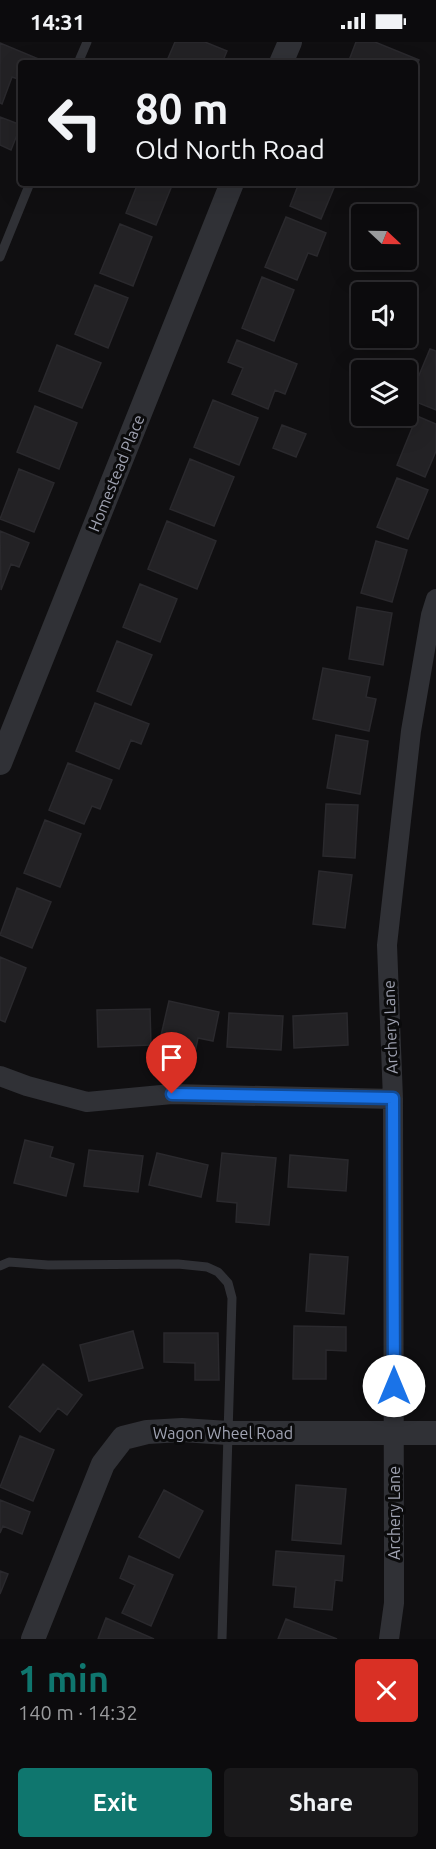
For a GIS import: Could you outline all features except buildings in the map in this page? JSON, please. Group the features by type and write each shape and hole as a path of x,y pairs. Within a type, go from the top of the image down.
{"street":[{"path":"282,60 290,42"},
{"name":"Homestead Place","path":"0,763 231,186"},
{"name":"Archery Lane","path":"389,1639 394,1603 394,1434 393,1098 387,945 411,731 431,615 436,599"},
{"path":"0,1076 27,1086 87,1102 172,1094 393,1098"},
{"name":"Wagon Wheel Road","path":"33,1639 103,1464 123,1438 147,1432 182,1430 228,1433 436,1433"}],"lane":[{"path":"79,60 87,42"},
{"path":"0,257 29,186"},
{"path":"0,1266 9,1262 48,1265 178,1264 207,1267 218,1272 228,1283 232,1298 222,1639"}],"route":[{"path":"172,1094 393,1098 394,1386"}]}
